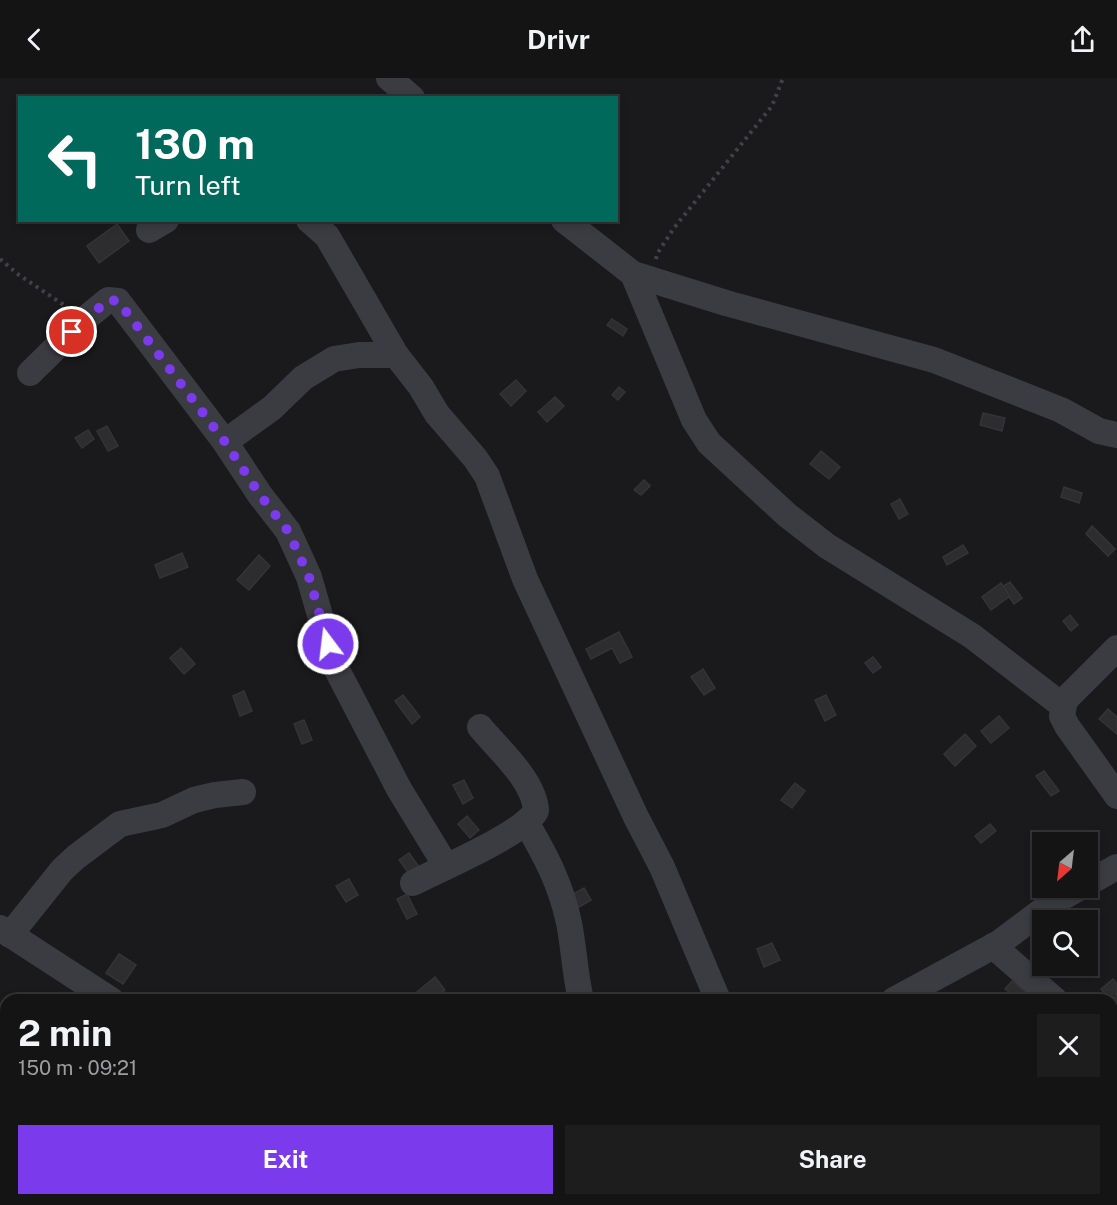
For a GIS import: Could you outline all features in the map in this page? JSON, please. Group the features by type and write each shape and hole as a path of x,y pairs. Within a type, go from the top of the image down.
{"street":[{"path":"390,78 410,96"},
{"path":"567,222 642,277 934,360 1061,410 1099,431 1117,435"},
{"path":"323,226 396,355 421,387 437,414 475,458 487,476 525,579 636,817 662,867 715,994"},
{"path":"642,277 694,420 709,443 787,515 827,546 972,636 1063,706"},
{"path":"30,373 86,318 108,300 118,301 225,442 260,495 288,531 309,577 334,664 399,789 446,866"},
{"path":"225,442 272,408 303,378 334,359 359,355 396,355"},
{"path":"1117,648 1065,700 1062,716 1117,796"},
{"path":"413,883 502,838 526,822 536,811 532,795 519,773 480,727"},
{"path":"102,994 5,932 69,864 120,824 162,815 194,800 243,792"},
{"path":"526,822 553,871 563,898 570,925 580,994"},
{"path":"1098,877 1117,867"},
{"path":"905,994 993,946 1062,898"},
{"path":"993,946 1048,994"}],"path":[{"path":"642,277 674,228 772,106 783,78"},
{"path":"0,259 19,275 86,318"}],"building":[{"path":"117,224 129,241 99,263 87,246"},
{"path":"612,319 627,329 623,336 607,325"},
{"path":"516,380 526,391 511,406 500,394"},
{"path":"619,387 625,392 618,400 612,395"},
{"path":"555,397 564,406 547,422 538,412"},
{"path":"983,413 1005,418 1002,431 980,425"},
{"path":"107,426 118,446 108,451 97,431"},
{"path":"88,430 94,439 82,448 75,438"},
{"path":"821,451 840,467 829,479 810,464"},
{"path":"644,480 650,486 641,495 634,490"},
{"path":"1064,487 1082,493 1079,503 1061,497"},
{"path":"900,499 908,514 899,519 891,504"},
{"path":"1092,526 1115,549 1108,556 1086,534"},
{"path":"963,545 968,553 947,565 943,557"},
{"path":"182,553 188,567 160,578 155,565"},
{"path":"259,555 270,566 249,590 237,580"},
{"path":"1010,582 1022,598 1014,604 1002,587"},
{"path":"1001,583 1010,596 991,610 982,597"},
{"path":"1070,615 1078,625 1071,631 1063,621"},
{"path":"619,632 632,657 620,663 612,648 591,659 586,649"},
{"path":"181,648 195,664 184,674 170,658"},
{"path":"873,657 881,667 873,673 865,663"},
{"path":"703,669 715,688 704,695 691,677"},
{"path":"244,691 252,711 240,716 233,696"},
{"path":"403,695 420,717 412,724 395,701"},
{"path":"826,695 836,715 825,721 815,700"},
{"path":"1108,709 1117,717 1117,734 1099,719"},
{"path":"999,716 1009,728 991,743 981,731"},
{"path":"304,720 312,740 302,744 294,724"},
{"path":"965,734 976,746 955,766 944,754"},
{"path":"1044,771 1059,791 1051,796 1036,776"},
{"path":"464,780 473,798 463,804 453,785"},
{"path":"795,783 805,791 792,808 781,800"},
{"path":"467,816 479,830 470,838 458,824"},
{"path":"990,824 996,831 981,843 975,836"},
{"path":"409,853 422,871 412,878 399,860"},
{"path":"349,879 358,895 346,902 336,886"},
{"path":"584,888 591,900 574,910 566,898"},
{"path":"407,894 417,914 407,919 397,899"},
{"path":"772,943 780,960 764,967 757,949"},
{"path":"119,954 136,965 123,984 106,973"},
{"path":"435,977 445,990 440,994 419,994 417,992"},
{"path":"1113,979 1117,984 1117,994 1105,994 1101,989"},
{"path":"1012,981 1028,994 1011,994 1005,989"}],"route":[{"path":"72,332 108,300 118,301 225,442 260,495 288,531 309,577 328,644"}]}
